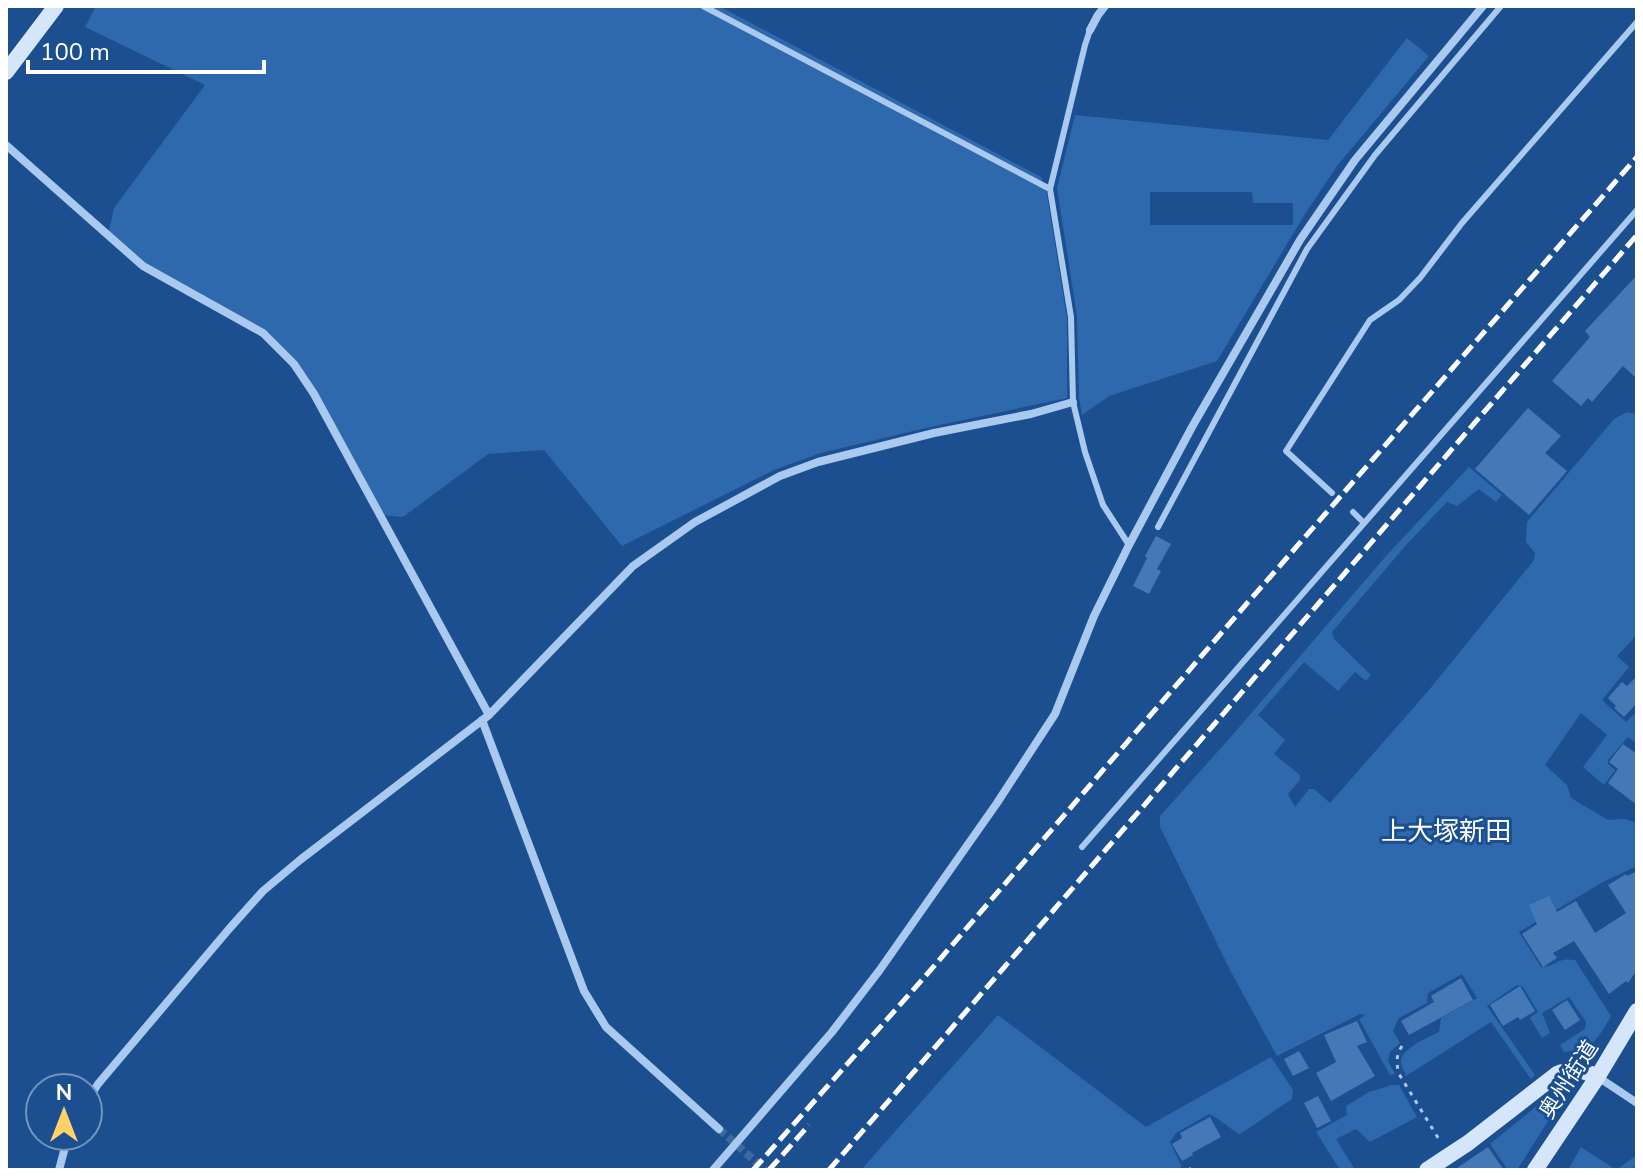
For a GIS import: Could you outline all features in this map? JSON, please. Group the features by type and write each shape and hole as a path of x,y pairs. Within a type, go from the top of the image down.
{"street":[{"path":"6,72 56,6"},
{"path":"1090,30 1105,6"},
{"path":"713,1170 832,1032 879,971 997,803 1055,714 1094,616 1129,545 1192,427 1300,240 1355,160 1483,6"},
{"path":"6,145 143,266 263,333 294,364 314,394 486,717 584,991 606,1027 719,1129"},
{"path":"104,1077 263,891 486,717 633,566 695,522 780,476 818,462 1073,402"},
{"name":"奥州街道","path":"1535,1170 1637,1011"},
{"path":"1427,1170 1567,1069 1598,1076 1637,1103"},
{"path":"1551,1170 1556,1138"}],"lane":[{"path":"703,6 1050,189"},
{"path":"1158,527 1307,249 1375,155 1501,6"},
{"path":"1332,493 1286,451 1370,320 1399,300 1420,278 1462,223 1637,22"},
{"path":"1090,30 1050,189 1071,317 1073,402 1085,452 1103,505 1129,545"},
{"path":"1082,847 1637,210"},
{"path":"1353,512 1363,522"}],"path":[{"path":"1402,1046 1396,1062 1399,1074 1450,1156"}],"shaded area":[{"path":"96,6 719,6 1041,177 1047,195 1067,318 1067,398 821,453 774,470 622,546 544,450 488,454 403,517 381,515 312,392 263,333 144,267 108,235 114,208 205,85 85,27"},
{"path":"1407,38 1429,56 1337,166 1217,361 1109,396 1082,415 1077,316 1057,188 1075,115 1328,140","holes":["1150,192 1252,192 1253,203 1293,203 1293,225 1150,225"]},
{"path":"1627,412 1637,414 1637,635 1617,656 1629,667 1602,700 1626,722 1637,711 1637,744 1628,737 1608,760 1615,770 1604,785 1583,767 1607,735 1581,713 1545,765 1567,785 1571,798 1608,820 1625,819 1637,823 1637,866 1603,882 1519,932 1541,967 1575,960 1611,1016 1588,1046 1564,1052 1560,1045 1585,1029 1586,1022 1569,997 1542,1013 1550,1033 1542,1038 1530,1018 1538,1012 1523,987 1517,985 1487,1006 1535,1075 1531,1079 1491,1022 1406,1076 1401,1062 1405,1053 1439,1032 1441,1018 1477,998 1462,974 1428,993 1427,1003 1399,1018 1393,1031 1400,1043 1390,1052 1388,1061 1395,1074 1390,1075 1359,1019 1366,1015 1360,1014 1277,1056 1231,972 1160,827 1160,816 1386,556 1469,467 1502,495 1496,502 1479,489 1457,506 1447,502 1332,632 1334,639 1371,675 1366,681 1355,672 1338,691 1304,662 1258,715 1285,740 1274,754 1300,775 1300,780 1288,794 1295,807 1309,789 1314,789 1330,803 1429,690 1534,560 1535,553 1526,542 1527,522 1614,419"},
{"path":"998,1015 1146,1127 1271,1057 1293,1090 1292,1099 1240,1134 1209,1114 1176,1133 1170,1142 1181,1165 1180,1170 861,1170"},
{"path":"1399,1085 1417,1117 1370,1142 1356,1129 1336,1139 1355,1170 1340,1170 1316,1132 1347,1115 1346,1106 1369,1092"},
{"path":"1553,1093 1561,1101 1517,1170 1508,1170 1490,1144"},
{"path":"1581,1147 1616,1170 1568,1170"},
{"path":"1637,1155 1637,1165 1630,1170 1616,1170"}],"building":[{"path":"1637,275 1637,379 1623,366 1592,402 1588,398 1581,406 1552,381 1590,337 1585,331"},
{"path":"1528,408 1561,436 1545,453 1567,471 1529,515 1475,469"},
{"path":"1156,536 1171,544 1157,569 1161,571 1149,594 1133,586"},
{"path":"1637,676 1637,703 1624,717 1608,698 1622,682 1627,686"},
{"path":"1623,744 1637,754 1637,805 1608,783 1618,769 1609,762"},
{"path":"1637,871 1637,970 1628,983 1626,981 1609,994 1574,941 1553,953 1557,958 1543,967 1522,934 1537,924 1529,905 1549,896 1557,912 1576,901 1595,933 1626,913 1608,885"},
{"path":"1461,978 1473,1000 1409,1035 1401,1021 1434,1002 1431,996"},
{"path":"1520,986 1535,1011 1503,1026 1490,1005"},
{"path":"1567,1000 1580,1020 1565,1030 1552,1010"},
{"path":"1357,1021 1367,1042 1357,1046 1375,1076 1331,1101 1316,1073 1336,1062 1324,1035"},
{"path":"1299,1051 1309,1068 1293,1076 1284,1059"},
{"path":"1318,1096 1331,1121 1317,1128 1304,1103"},
{"path":"1210,1117 1221,1137 1182,1161 1172,1144 1182,1138 1180,1133"},
{"path":"1488,1147 1504,1170 1454,1170"}],"tunnel":[{"path":"719,1129 765,1170"}],"railway":[{"path":"753,1170 922,980 1637,157"},
{"path":"829,1170 1637,235"},
{"path":"769,1170 809,1125"}],"district":[{"name":"上大塚新田","path":"1446,831"}]}
